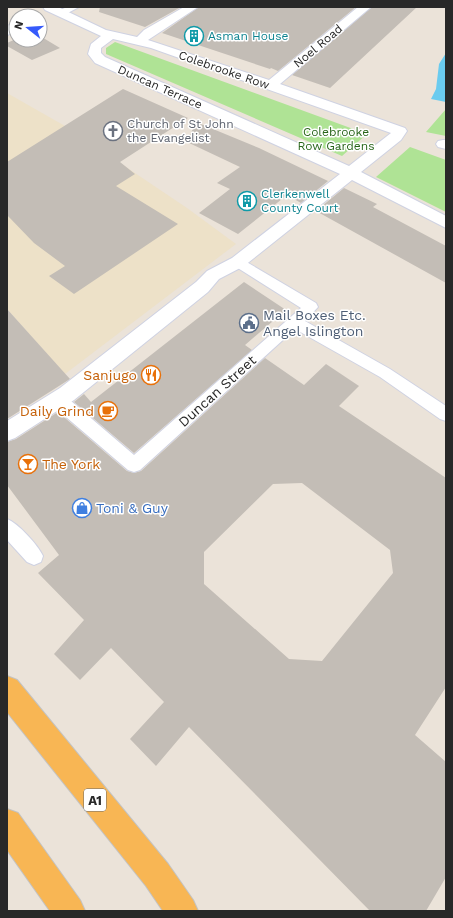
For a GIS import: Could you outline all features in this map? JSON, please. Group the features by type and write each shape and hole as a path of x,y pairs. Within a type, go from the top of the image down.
{"highway":[{"name":"A1","path":"7,690 156,875 182,911"},
{"path":"7,824 68,911"}],"street":[{"path":"140,42 148,33 192,7"},
{"name":"Noel Road","path":"270,86 365,7"},
{"name":"Colebrooke Row","path":"55,10 84,25 110,35 140,42 400,131 396,137 351,173"},
{"name":"Duncan Terrace","path":"110,35 95,47 94,54 100,60 351,173 446,223"},
{"path":"7,432 58,400 202,287 206,281 224,268 238,262 351,173"}],"lane":[{"path":"55,10 74,7"},
{"name":"Duncan Street","path":"58,400 134,465 311,307 238,262"},
{"path":"294,322 385,373 446,414"},
{"path":"7,527 34,556"}],"shaded area":[{"path":"7,93 65,126 187,208 236,244 65,374 7,309"}],"green space":[{"name":"Colebrooke Row Gardens","path":"115,42 367,134 342,156 106,54 106,48"},
{"path":"446,109 446,136 426,132"},
{"path":"410,147 446,160 446,212 376,177"}],"water":[{"path":"446,53 446,102 431,99 436,89 439,64"}],"building":[{"path":"100,7 181,7 145,27 99,12"},
{"path":"199,7 356,7 278,71 162,33"},
{"path":"372,7 417,7 330,88 292,75"},
{"path":"48,41 60,48 32,60 11,48 48,48"},
{"path":"123,89 188,118 120,162 135,174 116,186 178,224 74,294 49,276 65,266 34,243 7,215 7,162"},
{"name":"Clerkenwell County Court","path":"196,122 259,148 328,181 301,203 287,195 238,234 199,213 230,189 217,183 240,167 187,142"},
{"path":"344,188 377,204 373,207 446,246 446,283 316,211"},
{"path":"244,282 286,310 245,345 252,350 134,453 74,402 84,394 91,402"},
{"path":"7,309 70,379 7,419"},
{"path":"265,358 304,385 326,364 359,386 339,406 446,478 446,687 415,735 446,762 446,877 426,911 370,911 189,727 156,766 130,739 164,702 111,648 80,680 54,654 84,620 38,573 59,555 7,485 7,442 16,439 58,412 127,471 134,473 141,471","holes":["302,483 390,550 393,573 322,661 289,659 204,584 204,552 273,484"]}],"place":[{"name":"Asman House","path":"194,36"},
{"name":"Church of St John the Evangelist","path":"113,131"},
{"name":"Clerkenwell County Court","path":"247,201"},
{"name":"Mail Boxes Etc. Angel Islington","path":"249,323"},
{"name":"Sanjugo","path":"151,375"},
{"name":"Daily Grind","path":"108,411"},
{"name":"The York","path":"28,464"},
{"name":"Toni & Guy","path":"82,508"}]}
